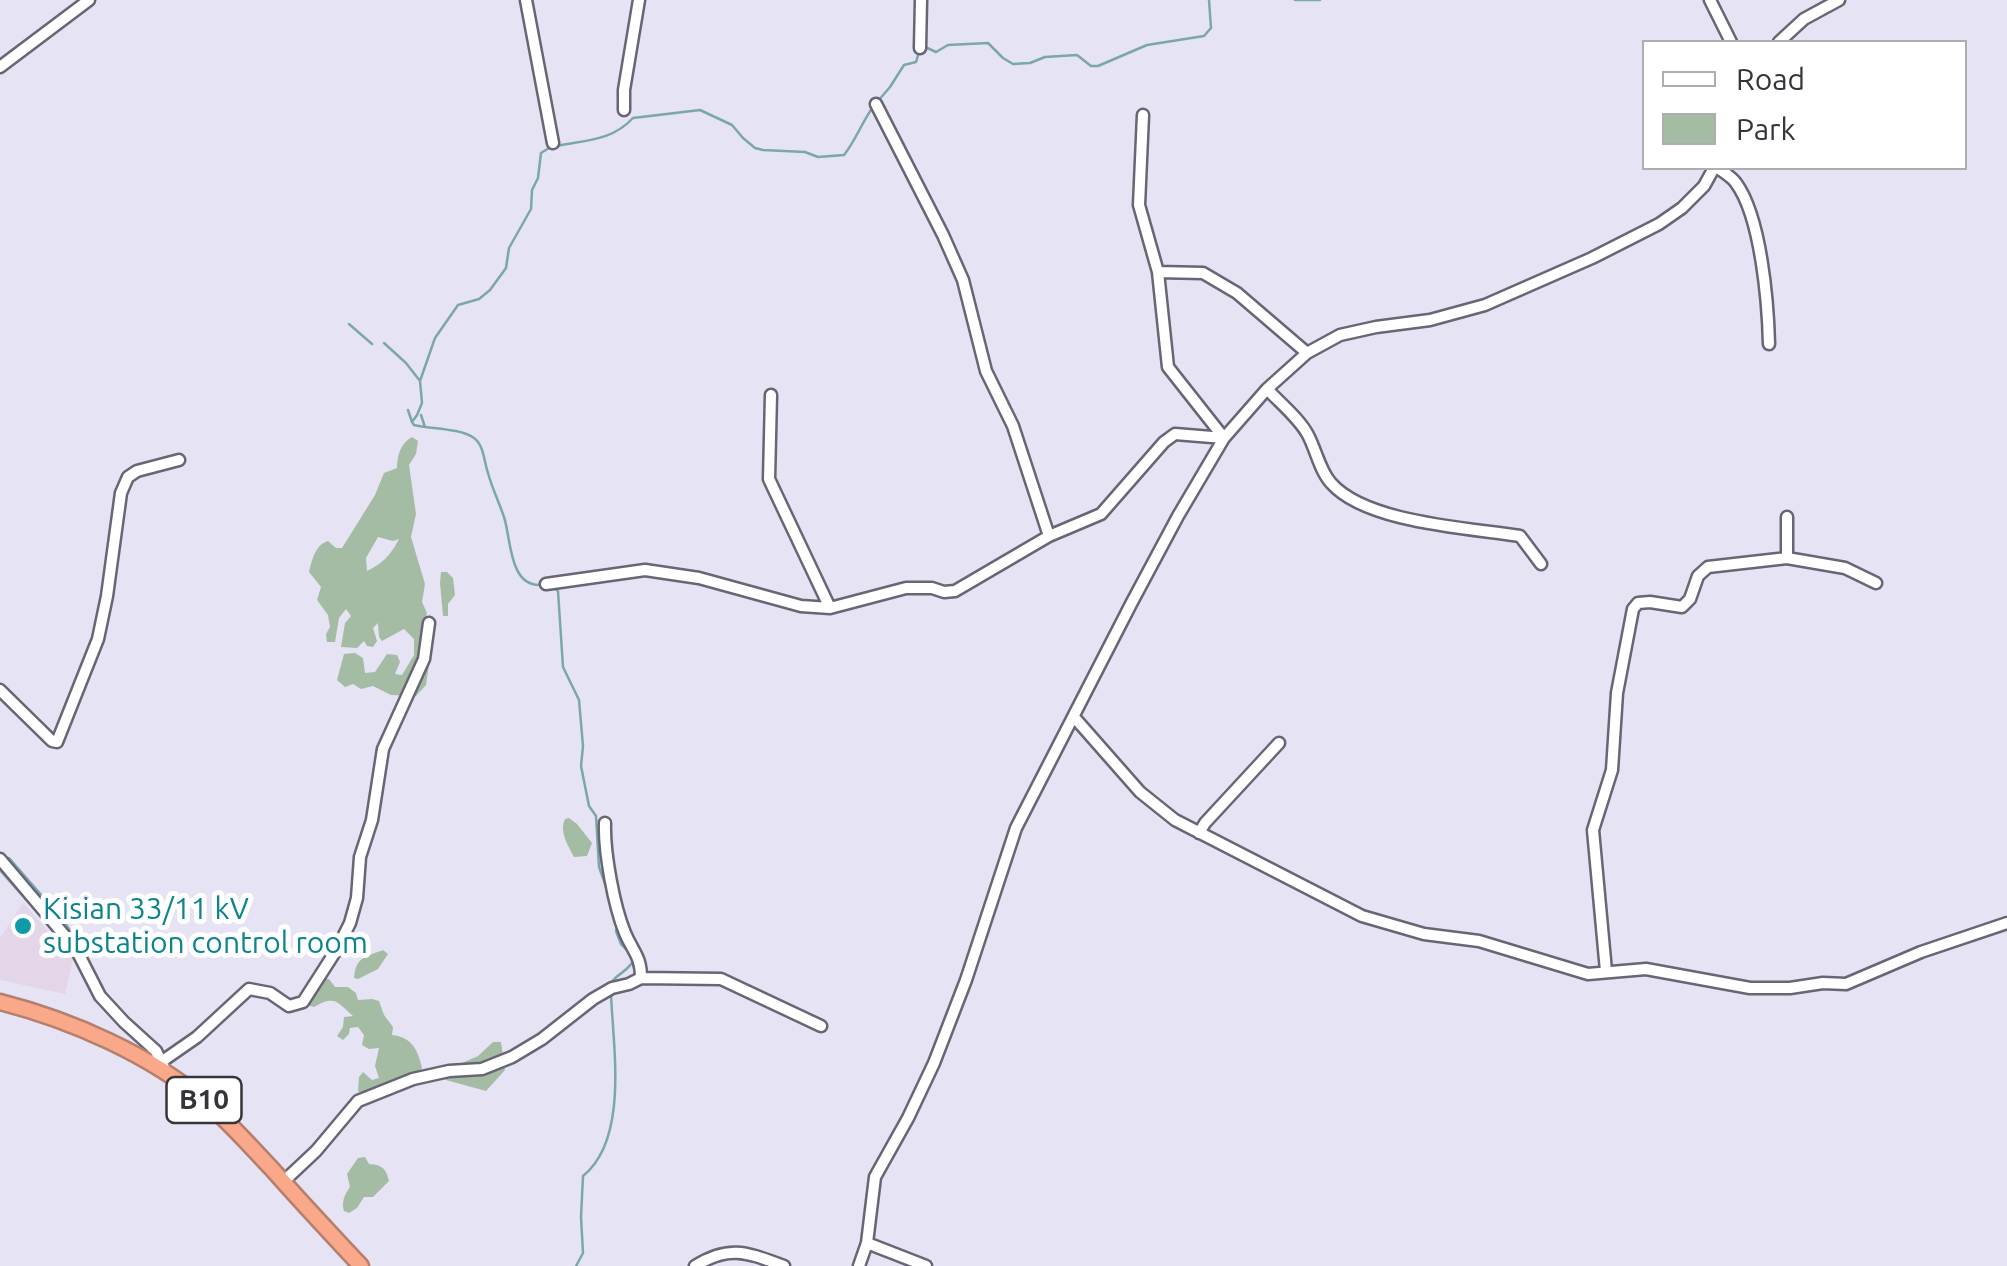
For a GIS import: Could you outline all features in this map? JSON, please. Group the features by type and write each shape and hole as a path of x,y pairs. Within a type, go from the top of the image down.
{"highway":[{"name":"B10","path":"0,1002 69,1024 164,1068 208,1104 361,1266"}],"street":[{"path":"0,67 89,0"},
{"path":"526,0 552,143"},
{"path":"624,110 639,0"},
{"path":"920,48 921,0"},
{"path":"1710,0 1730,40"},
{"path":"1781,40 1804,20 1839,0"},
{"path":"876,104 963,280 986,371 1013,426 1048,536"},
{"path":"1143,115 1140,205 1158,272 1168,367 1224,438"},
{"path":"859,1266 867,1243 875,1178 934,1063 1016,828 1168,534 1224,438 1268,388 1307,353 1340,334 1430,320 1485,306 1659,224 1682,208 1715,170"},
{"path":"1719,170 1735,181 1751,217 1768,296 1770,344"},
{"path":"1158,272 1203,274 1237,293 1307,353"},
{"path":"1268,388 1306,432 1328,481 1350,500 1423,521 1520,536 1541,564"},
{"path":"771,395 769,479 830,608"},
{"path":"546,584 646,570 699,578 801,606 830,608 906,588 955,590 1048,536 1101,514 1175,434 1224,438"},
{"path":"0,690 57,742 98,639 110,582 121,492 128,477 137,470 178,460"},
{"path":"1787,517 1787,558"},
{"path":"1606,971 1593,830 1612,770 1617,693 1633,609 1638,603 1650,602 1682,607 1690,599 1698,576 1708,567 1787,558 1845,568 1876,583"},
{"path":"0,859 76,949 103,1000 156,1051 164,1068 249,989 270,992 288,1006 303,1002 350,923 383,750 424,659 429,623"},
{"path":"1074,717 1140,792 1175,820 1362,916 1424,934 1478,941 1588,974 1646,969 1750,988 1846,984 1921,952 2007,923"},
{"path":"1199,833 1279,743"},
{"path":"604,823 604,845 616,902 625,933 641,962 641,978"},
{"path":"283,1182 358,1102 413,1079 482,1069 512,1057 592,999 641,978 721,979 820,1026"},
{"path":"867,1243 926,1266"},
{"path":"694,1266 708,1257 741,1251 784,1266"}],"shaded area":[{"path":"23,903 73,959 65,994 0,980 0,938"}],"green space":[{"path":"412,437 418,441 409,465 416,514 411,537 425,584 422,602 427,613 423,629 433,638 426,685 416,696 391,695 373,686 345,687 337,680 344,654 355,653 363,658 365,673 375,672 387,654 397,655 400,662 395,674 402,675 414,655 414,639 404,629 382,641 378,623 373,628 377,641 373,647 364,641 357,648 341,647 345,623 351,616 346,609 339,618 335,642 327,642 328,615 317,600 321,587 309,572 324,543 342,548 384,473 397,468 400,450","holes":["378,537 399,539 386,558 367,571 366,558"]},
{"path":"441,572 453,578 455,595 448,604 448,616 443,616"},
{"path":"569,818 592,843 587,856 574,857 567,843 563,824"},
{"path":"383,950 388,954 378,969 354,978 360,961"},
{"path":"322,979 329,979 335,987 348,987 358,1000 379,1001 393,1027 392,1035 405,1038 416,1050 422,1068 419,1073 362,1094 358,1091 363,1072 372,1080 379,1078 375,1066 379,1048 362,1045 364,1035 358,1027 350,1028 343,1040 337,1036 344,1017 353,1016 339,1004 331,1001 314,1007 307,1005 309,994"},
{"path":"493,1042 501,1042 505,1070 486,1091 446,1080 444,1077 456,1074 462,1063 478,1056"},
{"path":"365,1157 369,1164 383,1168 389,1181 373,1197 364,1197 349,1213 344,1211 343,1204 350,1187 347,1174 358,1158"}],"waterway":[{"path":"923,46 936,52 948,45 988,43 1013,64 1077,55 1091,66 1098,66 1147,45 1204,36 1211,28 1209,0"},
{"path":"1295,0 1320,0"},
{"path":"878,101 904,65 916,62 919,52"},
{"path":"557,146 607,135 633,118 700,110 732,125 755,148 805,152 818,157 844,155 873,107"},
{"path":"540,585 522,578 517,569 504,517 477,441 461,432 412,422 422,403 420,381 435,338 458,305 479,299 506,268 509,248 531,209 541,153 549,148"},
{"path":"349,324 372,344"},
{"path":"384,343 420,381"},
{"path":"408,410 412,422"},
{"path":"421,415 425,427"},
{"path":"553,587 558,591 563,667 579,700 581,766 589,806 596,816 599,867 608,892"},
{"path":"9,858 64,921 80,947"},
{"path":"0,870 38,913"},
{"path":"48,925 70,950"},
{"path":"617,928 621,944 631,954"},
{"path":"84,954 93,970"},
{"path":"612,982 634,960"},
{"path":"576,1266 583,1253 583,1176 597,1160 613,1116 611,994"}],"place":[{"name":"Kisian 33/11 kV substation control room","path":"23,926"}]}
